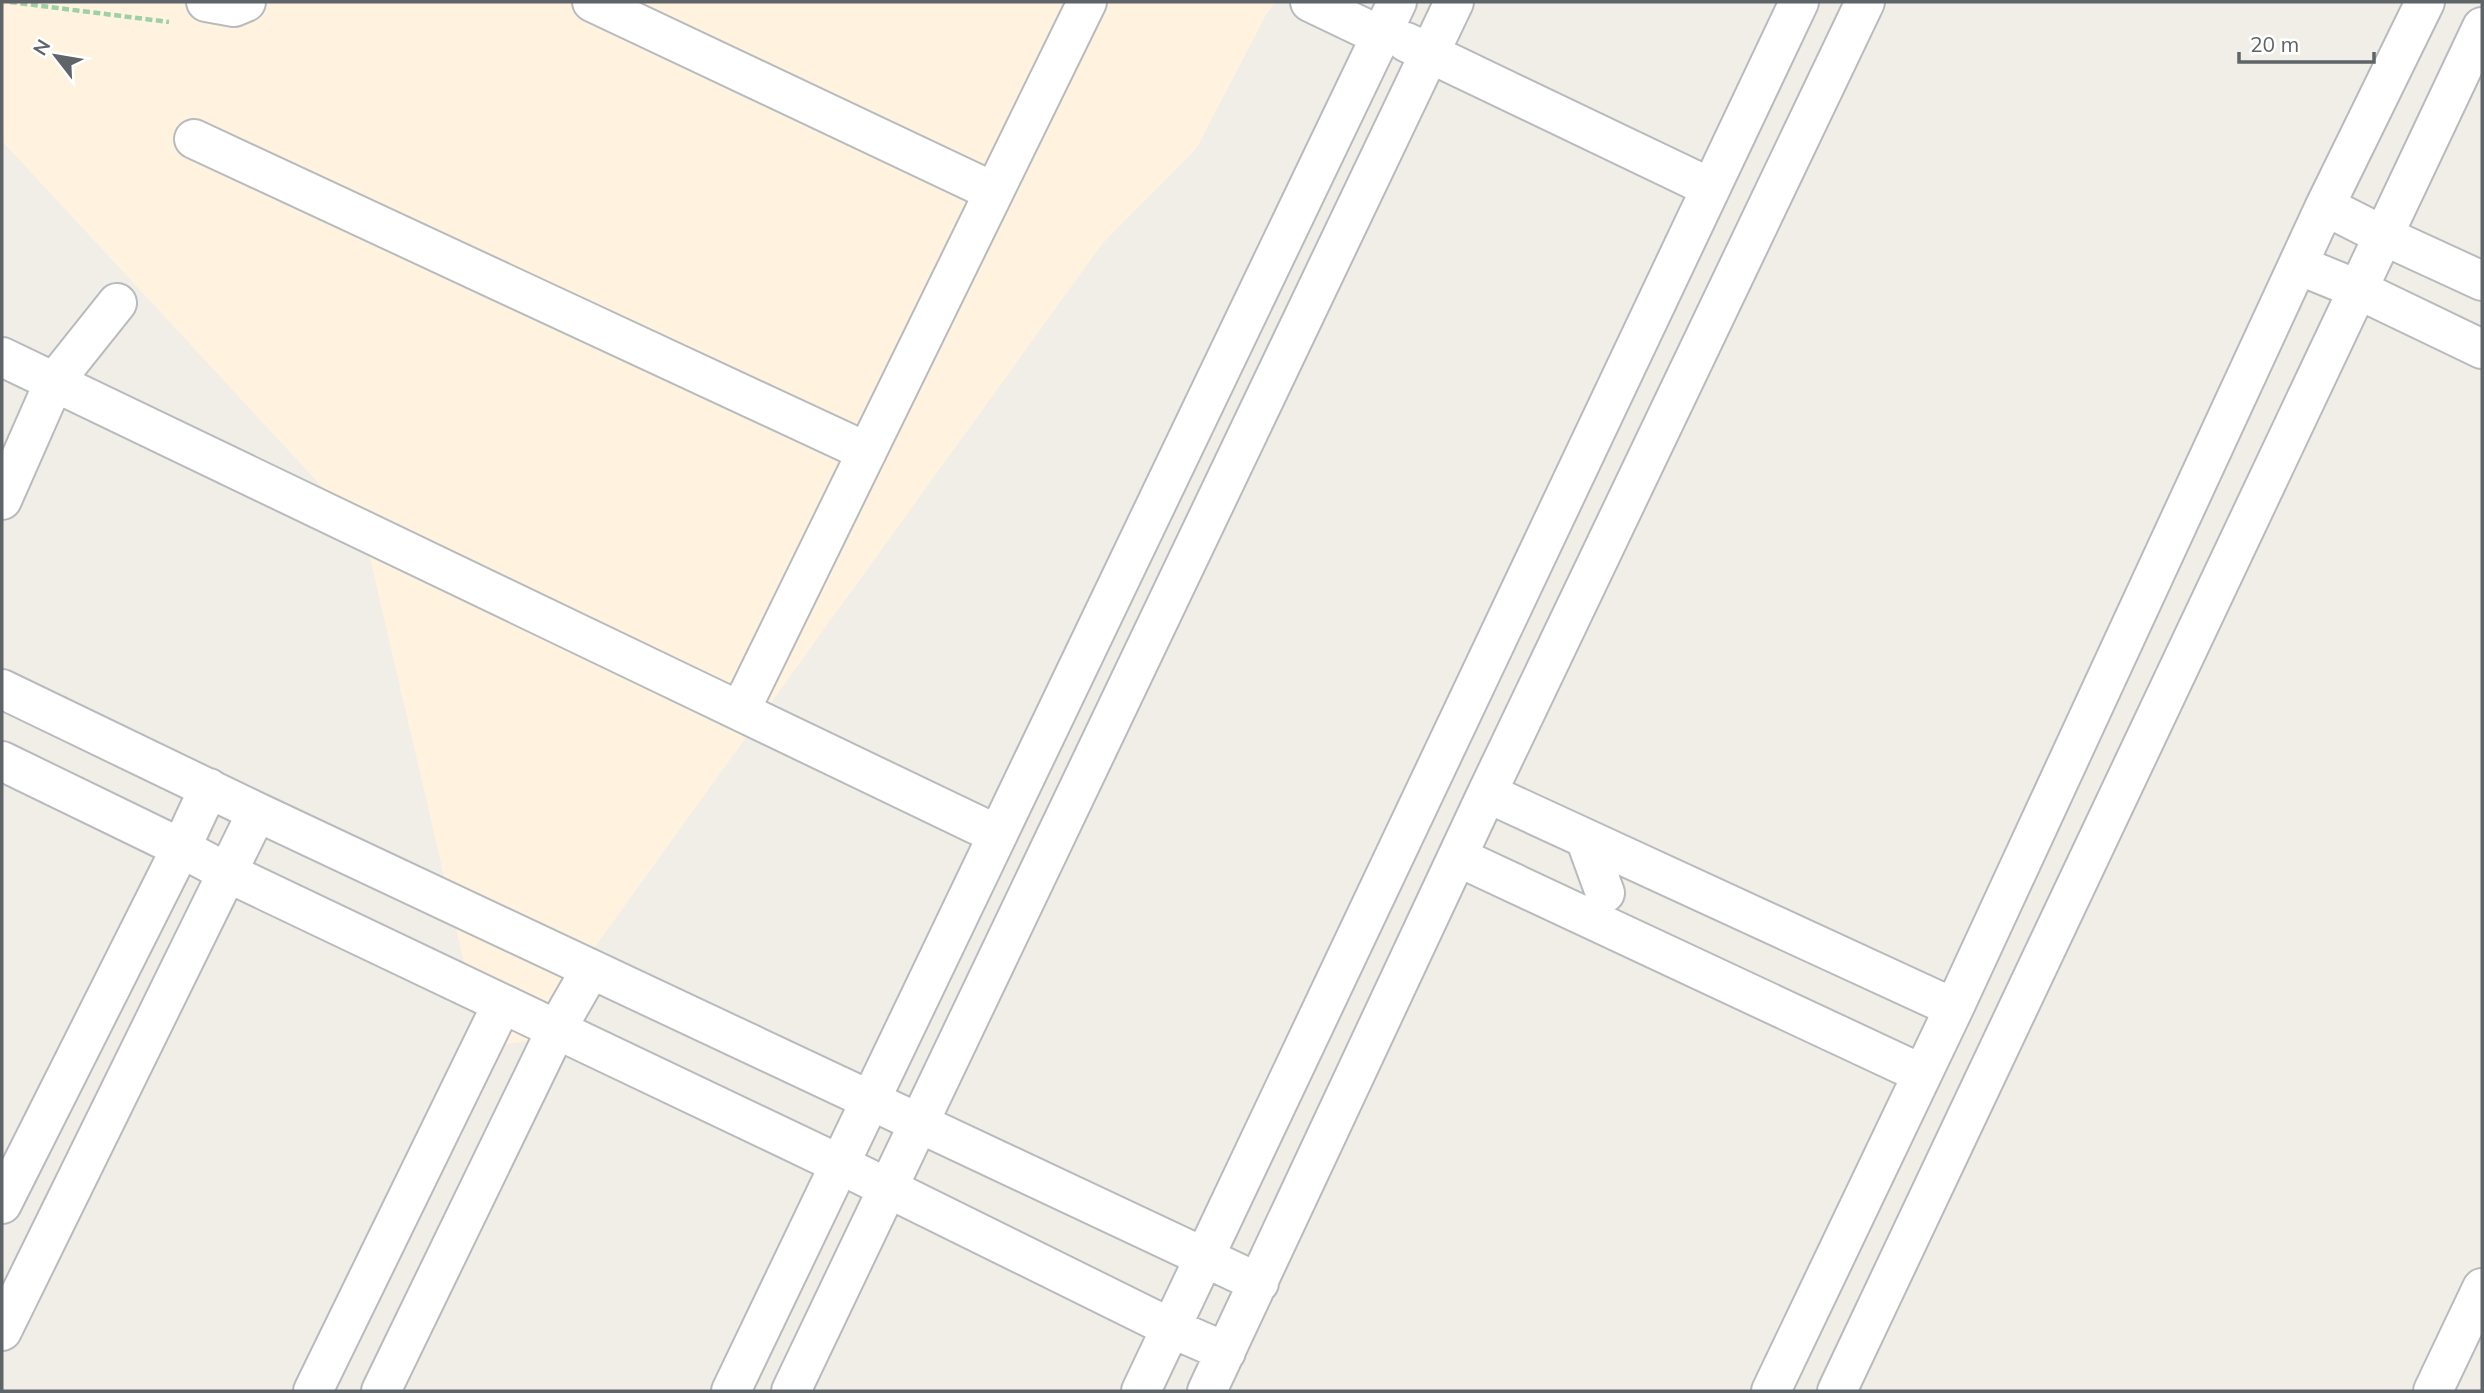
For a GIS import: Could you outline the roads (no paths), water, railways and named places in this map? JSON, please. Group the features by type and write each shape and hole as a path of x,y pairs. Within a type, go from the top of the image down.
{"street":[{"path":"193,13 234,7 246,2"},
{"path":"592,2 994,192"},
{"path":"740,711 1087,2"},
{"path":"1310,2 1387,22 1429,54 1711,188"},
{"path":"791,1391 1454,2"},
{"path":"1141,1391 1799,2"},
{"path":"1207,1391 1487,793 1865,2"},
{"path":"1771,1391 1954,1008 2325,206 2425,2"},
{"path":"731,1391 1387,22"},
{"path":"1837,1391 2482,27"},
{"path":"194,139 867,452"},
{"path":"2325,206 2482,281"},
{"path":"2298,265 2357,289 2482,349"},
{"path":"2,500 54,382 117,303"},
{"path":"2,357 996,834"},
{"path":"2,689 257,813 1259,1283"},
{"path":"2,761 226,872 839,1164 1171,1328 1226,1352"},
{"path":"2,1205 209,788"},
{"path":"1487,793 1954,1008"},
{"path":"2,1331 257,813"},
{"path":"1585,838 1605,893"},
{"path":"1458,857 1922,1074"},
{"path":"381,1391 556,1030 591,969"},
{"path":"313,1391 502,1004"},
{"path":"2433,1391 2482,1288"}]}
